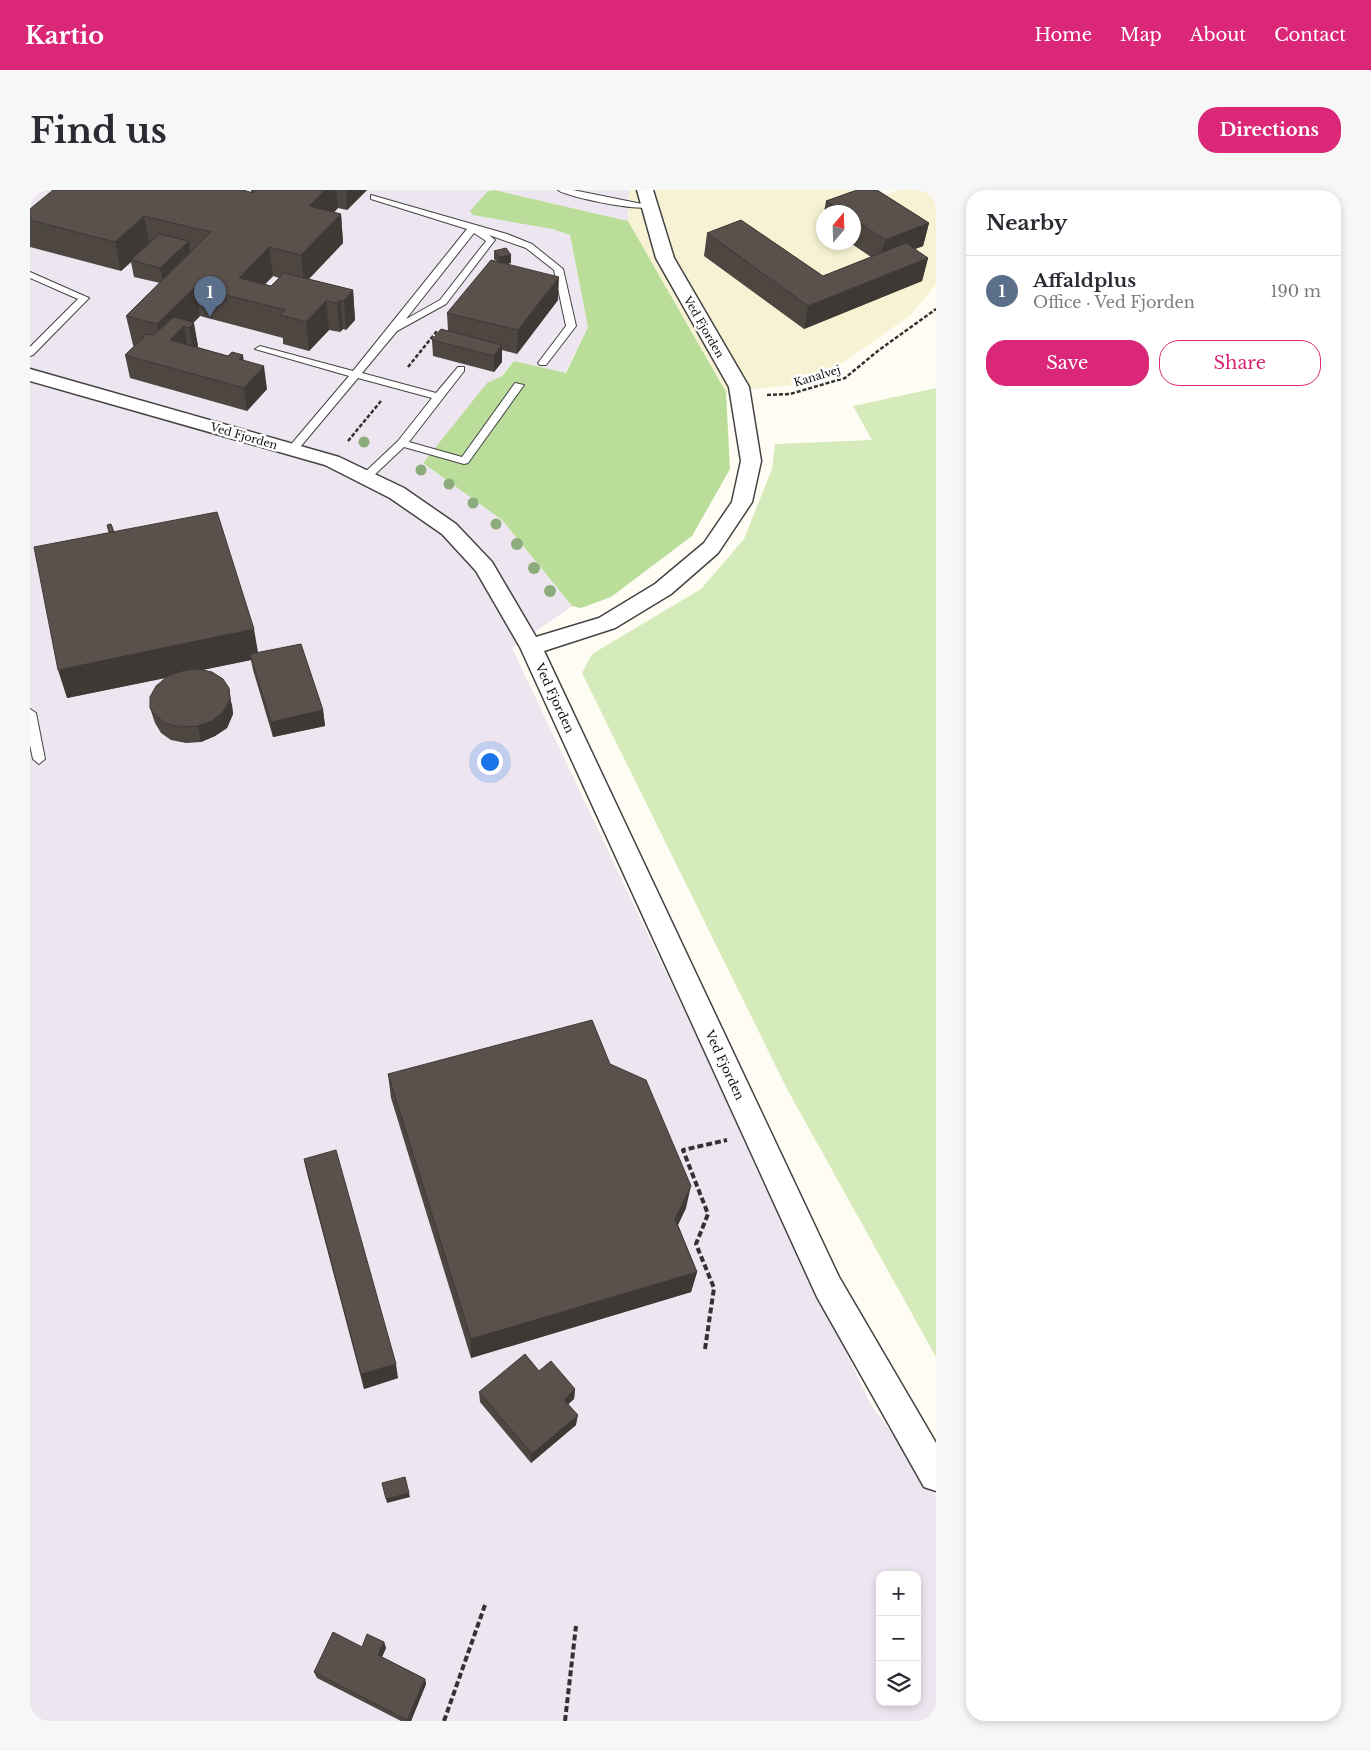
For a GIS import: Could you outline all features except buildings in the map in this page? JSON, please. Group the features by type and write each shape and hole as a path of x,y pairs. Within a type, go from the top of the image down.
{"street":[{"name":"Ved Fjorden","path":"531,647 607,623 663,589 711,548 742,502 752,461 739,387 665,258 646,198"},
{"name":"Ved Fjorden","path":"30,375 332,461 397,493 448,529 484,566 531,647 828,1287 936,1475"}],"lane":[{"path":"562,190 618,203 646,198"},
{"path":"374,197 504,236 529,246 558,269 571,326 543,363"},
{"path":"292,450 392,331 473,228"},
{"path":"392,331 443,302 491,240 473,228"},
{"path":"30,275 84,298 30,353"},
{"path":"260,349 439,397"},
{"path":"366,478 402,443 461,369"},
{"path":"402,443 464,461 519,385"},
{"path":"30,713 39,759"}],"path":[{"name":"Kanalvej","path":"741,396 790,394 845,378 879,350 936,309"},
{"path":"332,461 442,326"},
{"path":"705,1349 714,1288 696,1244 708,1214 683,1150 757,1133"},
{"path":"444,1721 485,1605"},
{"path":"565,1721 576,1626"}],"shaded area":[{"path":"30,190 494,190 488,191 552,229 570,235 588,327 565,373 514,361 423,463 502,520 572,606 512,648 870,1403 936,1496 936,1721 30,1721"},
{"path":"494,190 629,190 628,221"},
{"path":"629,190 851,190 883,195 900,190 936,190 936,284 911,315 813,383 726,392 628,221"}],"green space":[{"path":"494,190 628,221 726,392 730,469 692,536 611,597 581,608 572,606 502,520 423,463 487,383 502,376 514,361 566,373 588,327 570,235 552,229 473,215 470,211 488,191"},
{"path":"936,388 936,1357 787,1089 582,673 592,654 701,589 744,539 772,469 775,444 872,440 853,406"}],"place":[{"name":"Affaldplus","path":"210,317"}]}
